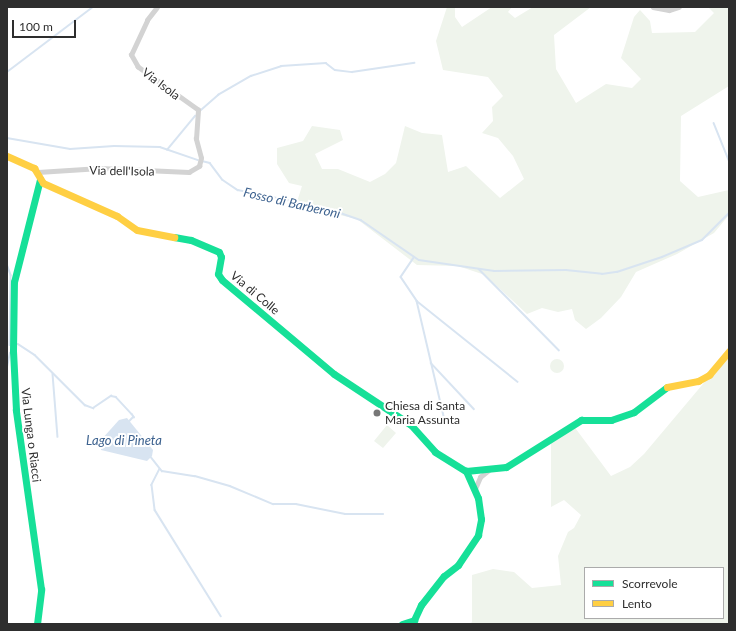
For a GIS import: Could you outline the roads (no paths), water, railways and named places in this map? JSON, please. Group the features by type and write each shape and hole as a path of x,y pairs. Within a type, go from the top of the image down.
{"street":[{"name":"Via Isola","path":"157,7 147,20 131,55 138,67 198,110 200,115 196,139 200,161"},
{"path":"653,7 669,10 680,7"},
{"path":"7,156 38,172 40,179"},
{"name":"Via dell'Isola","path":"38,172 100,168 190,172 200,161"},
{"name":"Via di Colle","path":"40,179 45,184 117,216 137,230 191,240 218,252 222,257 218,272 222,280 334,374 412,425 435,452 466,471"},
{"name":"Via Lunga o Riacci","path":"37,624 41,590 16,410 13,351 14,282 40,179"},
{"path":"402,624 414,620 421,605 444,576 458,565 478,535 481,519 474,491 466,471 506,467 581,420 611,420 634,412 666,387 698,382 709,375 729,351"},
{"path":"474,491 480,477 491,468"}],"water":[{"name":"Lago di Pineta","path":"127,418 153,450 152,456 147,461 101,450 101,440 119,420"}],"waterway":[{"path":"7,72 93,7"},
{"path":"201,110 218,95 251,76 281,66 326,63 335,70 352,72 414,63"},
{"path":"167,150 195,116"},
{"name":"Fosso di Barberoni","path":"714,123 729,160"},
{"name":"Fosso di Barberoni","path":"7,138 70,149 114,146 160,147 198,160"},
{"name":"Fosso di Barberoni","path":"202,161 210,163 223,180 238,190 326,208 361,220 419,260 494,271 566,270 602,274 617,272 662,257 702,240 729,213"},
{"path":"414,258 401,277 417,301 518,382"},
{"path":"7,264 11,275 10,345"},
{"path":"479,269 559,350"},
{"path":"417,301 444,416"},
{"path":"18,344 35,355 85,405 93,408 111,396 116,397 134,417 130,421"},
{"path":"7,367 10,353"},
{"path":"431,363 474,409"},
{"path":"53,374 58,437"},
{"path":"7,457 7,512"},
{"path":"151,457 162,471 195,476 230,486 273,504 296,504 345,514 383,514"},
{"path":"160,469 152,485 155,510 221,616"}],"place":[{"name":"Chiesa di Santa Maria Assunta","path":"377,413"}]}
